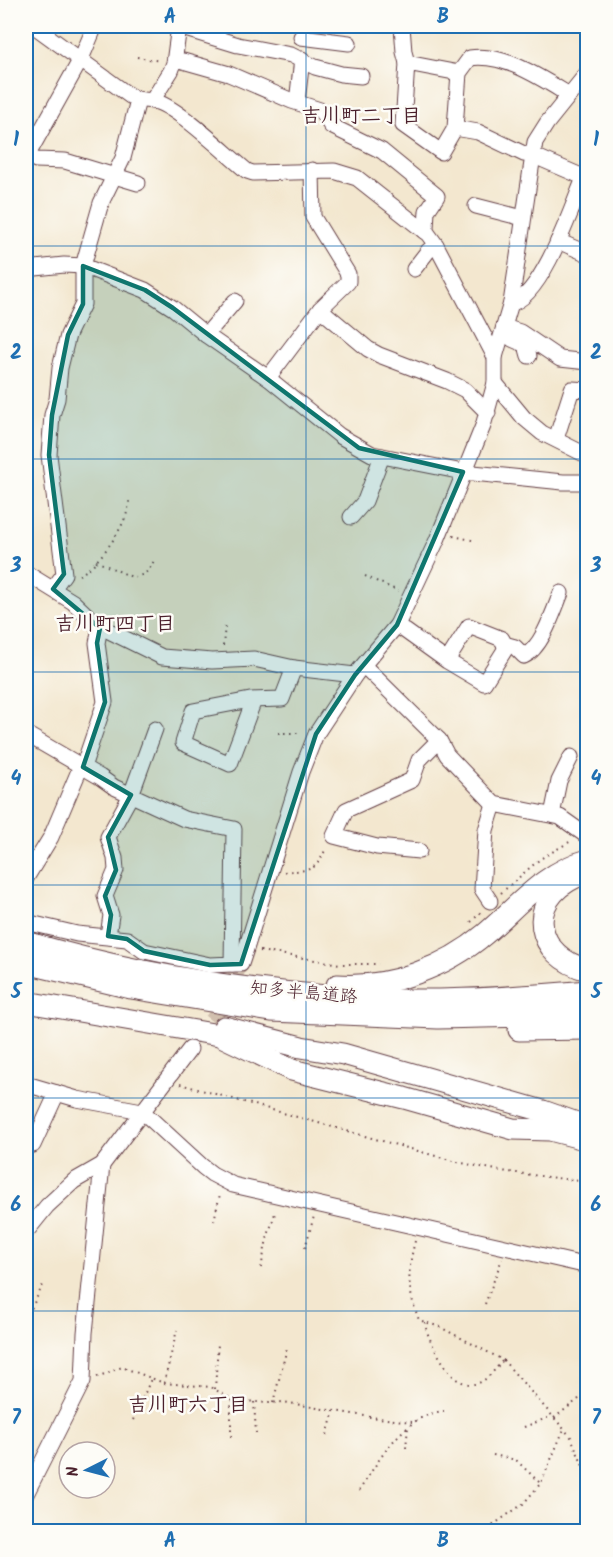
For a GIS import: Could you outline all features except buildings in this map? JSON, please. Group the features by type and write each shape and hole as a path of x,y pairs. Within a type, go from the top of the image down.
{"highway":[{"path":"196,981 224,974 342,985 405,977 430,969 467,949 541,883 571,865 588,860"},
{"path":"588,872 568,880 557,888 548,898 541,922 543,936 551,949 569,963 588,970"},
{"name":"知多半島道路","path":"26,942 137,971 196,981 339,997 410,1000 478,999 588,992"},
{"name":"知多半島道路","path":"26,963 131,988 242,1007 312,1014 438,1018 526,1016 588,1011"},
{"path":"26,991 216,1025 301,1047 343,1054 543,1110 588,1127"},
{"path":"26,1002 219,1035 292,1070 404,1098 513,1129 534,1141 588,1154"},
{"path":"242,1007 291,1022 405,1030 450,1032 588,1029"},
{"path":"543,1110 588,1115"},
{"path":"513,1129 550,1130 588,1140"}],"street":[{"path":"34,26 145,101 157,102 180,116 247,171 253,173 334,171 357,178 424,231 436,245 495,357"},
{"path":"94,26 81,59 26,157 36,160 65,161 138,183"},
{"path":"53,589 64,574 49,455 52,415 57,399 68,334 83,304 83,266 101,203 116,176 145,101 179,62 179,26 238,45 291,55 315,67 341,74 361,76"},
{"path":"402,26 407,63 403,125 441,152 455,128 459,73 470,58 481,56 525,69 569,95"},
{"path":"297,102 301,32 350,43"},
{"path":"179,62 229,74 320,110 337,130 358,137 382,151 436,196 427,211 424,231"},
{"path":"407,63 459,73"},
{"path":"26,922 77,934 127,939 144,951 210,965 241,964 301,772 316,734 360,670 397,625 440,531 488,413 495,383 495,357 511,303 535,142 588,72"},
{"path":"455,128 478,132 524,154 532,155 586,179 542,273 527,294 511,303"},
{"path":"268,378 320,309 348,282 348,274 313,217 312,170"},
{"path":"476,206 523,218"},
{"path":"558,241 588,254"},
{"path":"414,269 428,251 436,245"},
{"path":"26,269 64,265 83,266 145,290 268,378 340,436 359,448 382,456 463,472 563,482 588,482"},
{"path":"206,334 235,301"},
{"path":"320,309 368,349 465,390 488,413"},
{"path":"503,331 526,345 529,356"},
{"path":"503,331 520,332 560,359 588,362"},
{"path":"495,383 524,418 542,433 588,456"},
{"path":"555,439 572,388 588,390"},
{"path":"351,517 365,501 382,456"},
{"path":"26,573 73,602 100,627 162,657 221,660 254,658 294,668 360,670 439,740 447,755 494,804 560,817 586,834"},
{"path":"504,644 514,647 524,656 529,654 545,632 561,593"},
{"path":"397,625 447,661 484,683 506,648 502,639 468,626 447,661"},
{"path":"26,878 51,837 82,766 105,702 97,643 100,627"},
{"path":"254,700 230,764 183,743 193,711 254,700 282,699 294,668"},
{"path":"108,936 111,915 105,896 116,870 115,858 108,837 131,795 155,729"},
{"path":"26,734 82,766 114,788 184,819 234,829 232,964"},
{"path":"419,851 377,848 334,836 346,810 412,780 418,760 439,740"},
{"path":"552,815 559,781 571,757"},
{"path":"490,901 482,889 486,830 494,804"},
{"path":"26,1232 47,1206 74,1181 102,1165 190,1049"},
{"path":"26,1084 57,1094 142,1111 203,1167 224,1180 245,1188 588,1266"},
{"path":"33,1144 57,1094"},
{"path":"26,1494 82,1381 102,1165"},
{"path":"26,1529 30,1532"}],"path":[{"path":"137,57 179,62"},
{"path":"64,574 78,575 85,572 96,561 115,537 130,508 129,501"},
{"path":"440,531 476,541"},
{"path":"96,561 132,577 144,575 155,558"},
{"path":"365,576 411,596"},
{"path":"221,660 225,625"},
{"path":"278,733 316,734"},
{"path":"467,925 482,912 490,901 540,859 586,834"},
{"path":"271,870 278,872 313,869 320,863 334,836"},
{"path":"246,949 340,964 384,964"},
{"path":"167,1079 183,1086 457,1162 501,1171 588,1182"},
{"path":"214,1221 224,1180"},
{"path":"261,1268 280,1196"},
{"path":"305,1248 318,1204"},
{"path":"418,1226 408,1269 418,1320 440,1327 503,1360 571,1437 588,1478"},
{"path":"485,1304 507,1247"},
{"path":"26,1319 43,1285"},
{"path":"425,1322 425,1328 431,1341 454,1377 462,1382 480,1383 503,1360"},
{"path":"164,1383 177,1330"},
{"path":"215,1389 218,1344"},
{"path":"273,1403 287,1348"},
{"path":"82,1381 122,1367 164,1383 215,1389 233,1400 283,1402 412,1422"},
{"path":"133,1420 151,1378"},
{"path":"524,1427 553,1417 588,1392"},
{"path":"231,1437 231,1402 233,1400"},
{"path":"254,1402 256,1432"},
{"path":"327,1435 334,1411"},
{"path":"359,1491 386,1452 412,1422 429,1414 444,1411"},
{"path":"406,1448 408,1427"},
{"path":"483,1532 523,1504 541,1483 564,1429"},
{"path":"493,1455 516,1460 541,1483"}],"highlighted area":[{"path":"83,266 145,290 173,308 359,448 463,472 397,625 355,675 316,734 241,964 210,965 144,951 127,939 108,936 111,915 105,896 116,870 108,837 131,795 83,767 105,702 97,643 100,628 53,589 64,574 49,455 52,415 68,335 83,304"}],"tunnel":[{"path":"197,1039 216,1015 241,964"}],"district":[{"name":"吉川町二丁目","path":"361,115"},
{"name":"吉川町四丁目","path":"115,623"},
{"name":"吉川町六丁目","path":"188,1404"}]}
